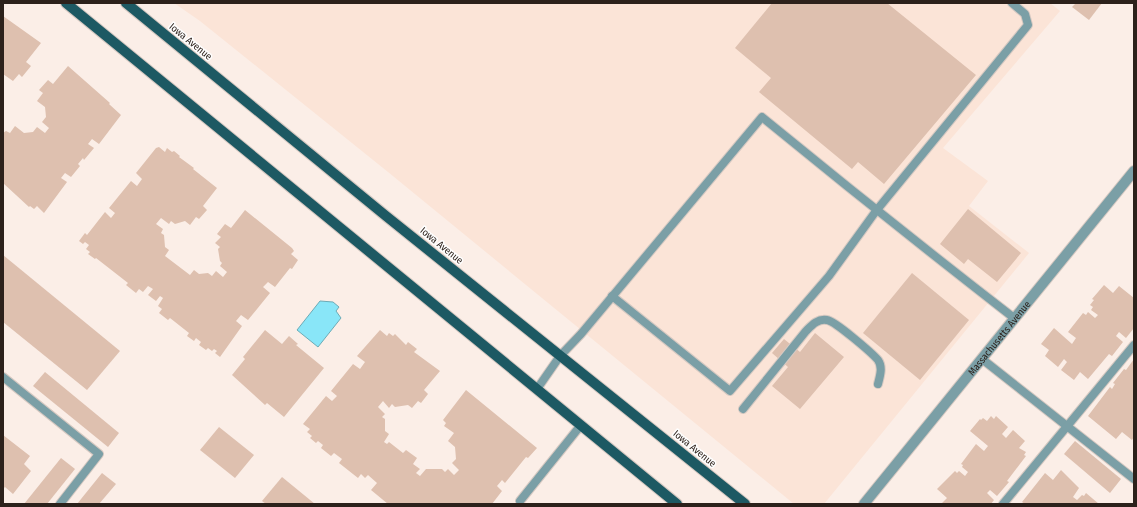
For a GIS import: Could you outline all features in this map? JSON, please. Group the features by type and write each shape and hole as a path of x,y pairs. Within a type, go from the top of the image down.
{"main road":[{"path":"66,3 677,504"},
{"name":"Iowa Avenue","path":"126,3 560,356 746,504"}],"street":[{"name":"Massachusetts Avenue","path":"864,504 1134,171"}],"lane":[{"path":"612,296 730,391 829,276 876,211 1028,25 1026,14 1012,3"},
{"path":"536,389 560,356 762,117 876,211 913,238 1014,318"},
{"path":"743,409 815,322 826,320 839,326 878,360 881,372 878,384"},
{"path":"1005,503 1134,345"},
{"path":"982,359 1068,425 1134,479"},
{"path":"3,377 99,454 60,504"},
{"path":"520,501 581,425"}],"shaded area":[{"path":"174,3 1050,3 1060,11 943,148 988,181 969,206 1029,253 824,504 794,504 388,172 200,21"}],"water":[{"path":"320,301 333,302 339,307 336,311 341,318 318,347 297,330"}],"building":[{"path":"772,3 887,3 976,75 884,184 858,162 852,169 759,92 771,78 735,48"},
{"path":"1076,3 1102,3 1089,20 1072,7"},
{"path":"3,16 41,43 26,62 31,66 22,77 19,74 13,81 3,74"},
{"path":"68,66 110,103 109,104 121,115 99,144 92,139 88,144 94,148 84,160 83,158 78,164 80,166 71,177 65,173 61,178 67,182 44,213 37,206 34,209 30,206 29,207 3,183 3,133 6,131 10,133 15,126 24,133 33,132 37,127 45,133 49,128 42,122 46,117 45,107 37,101 43,93 39,90 48,80 53,84"},
{"path":"159,147 165,152 167,148 172,152 174,151 180,156 179,157 217,188 203,206 207,210 199,219 196,217 190,225 185,221 175,224 171,221 169,224 161,218 156,224 163,229 161,233 164,235 165,247 169,250 165,256 190,275 194,270 199,274 208,273 212,276 216,271 223,277 227,272 220,266 222,263 220,261 218,249 220,247 215,243 221,237 217,234 225,224 231,228 245,210 292,248 294,251 291,254 298,260 292,269 290,268 275,287 268,282 263,287 270,293 248,320 241,315 236,321 242,326 220,357 215,353 217,351 214,349 212,351 208,348 206,350 199,345 201,342 196,338 194,341 187,336 189,333 170,318 168,320 159,313 162,309 158,306 163,298 160,296 156,301 148,295 153,289 148,286 143,292 139,289 136,293 126,285 128,283 96,258 95,259 88,254 90,252 86,249 89,245 85,242 83,244 79,241 85,233 87,235 105,212 111,218 115,213 109,208 131,181 137,186 142,179 136,173 156,148"},
{"path":"968,209 1021,253 997,282 968,259 964,264 940,244"},
{"path":"3,255 120,351 87,390 3,322"},
{"path":"912,273 969,320 920,380 863,333"},
{"path":"1104,285 1113,293 1119,286 1134,298 1134,328 1126,338 1119,332 1116,336 1123,342 1112,356 1109,354 1088,379 1080,372 1074,380 1061,370 1067,362 1064,359 1058,367 1045,356 1049,350 1041,344 1054,328 1072,344 1076,338 1068,332 1083,313 1086,315 1088,312 1095,318 1098,315 1091,310 1093,307 1090,305 1094,300 1092,299"},
{"path":"265,330 282,344 289,336 298,344 296,345 324,368 284,417 267,403 265,405 232,375 245,359 243,357"},
{"path":"380,330 387,336 389,333 393,336 395,334 406,345 408,342 417,349 414,352 440,371 424,390 428,394 421,403 418,401 412,408 408,405 395,407 392,404 389,408 383,401 378,407 385,414 382,417 385,419 385,431 389,434 384,442 387,444 389,442 403,453 406,450 417,458 413,464 420,469 416,473 420,476 426,469 442,469 445,472 448,469 454,475 459,470 452,463 456,459 455,447 448,441 454,433 444,426 446,423 443,420 466,390 537,448 528,458 526,457 505,483 502,480 497,486 502,491 492,504 388,504 371,490 377,483 368,475 365,478 361,474 358,478 339,463 342,459 334,453 331,456 321,448 323,445 318,441 316,443 310,438 312,436 307,432 310,429 303,424 326,396 332,401 337,396 331,391 353,364 360,369 365,362 357,356"},
{"path":"815,333 844,357 800,409 772,386 788,367 772,353 784,339 800,352"},
{"path":"1134,359 1134,437 1132,440 1122,432 1116,439 1088,416 1110,387 1112,389 1115,384 1113,383 1124,369 1126,370"},
{"path":"45,372 119,433 108,447 33,386"},
{"path":"991,416 994,419 996,416 1008,427 1002,434 1006,438 1013,430 1025,441 1019,448 1026,452 1024,455 1026,456 1007,481 1009,482 997,496 990,490 987,493 994,500 991,504 941,504 947,498 937,489 955,471 957,473 959,471 965,476 968,472 962,467 963,465 961,464 976,444 984,451 988,446 970,431 980,419 981,420 983,418 987,421"},
{"path":"219,427 254,455 235,478 200,450"},
{"path":"3,435 30,456 24,464 31,471 13,494 5,487 3,489"},
{"path":"1075,441 1121,479 1110,493 1064,454"},
{"path":"61,458 75,469 47,504 24,504"},
{"path":"1061,470 1079,488 1073,497 1077,500 1086,493 1099,504 1025,504 1022,502 1045,473 1053,480"},
{"path":"102,473 116,484 99,504 77,504"},
{"path":"282,477 315,504 266,504 262,501"}]}
